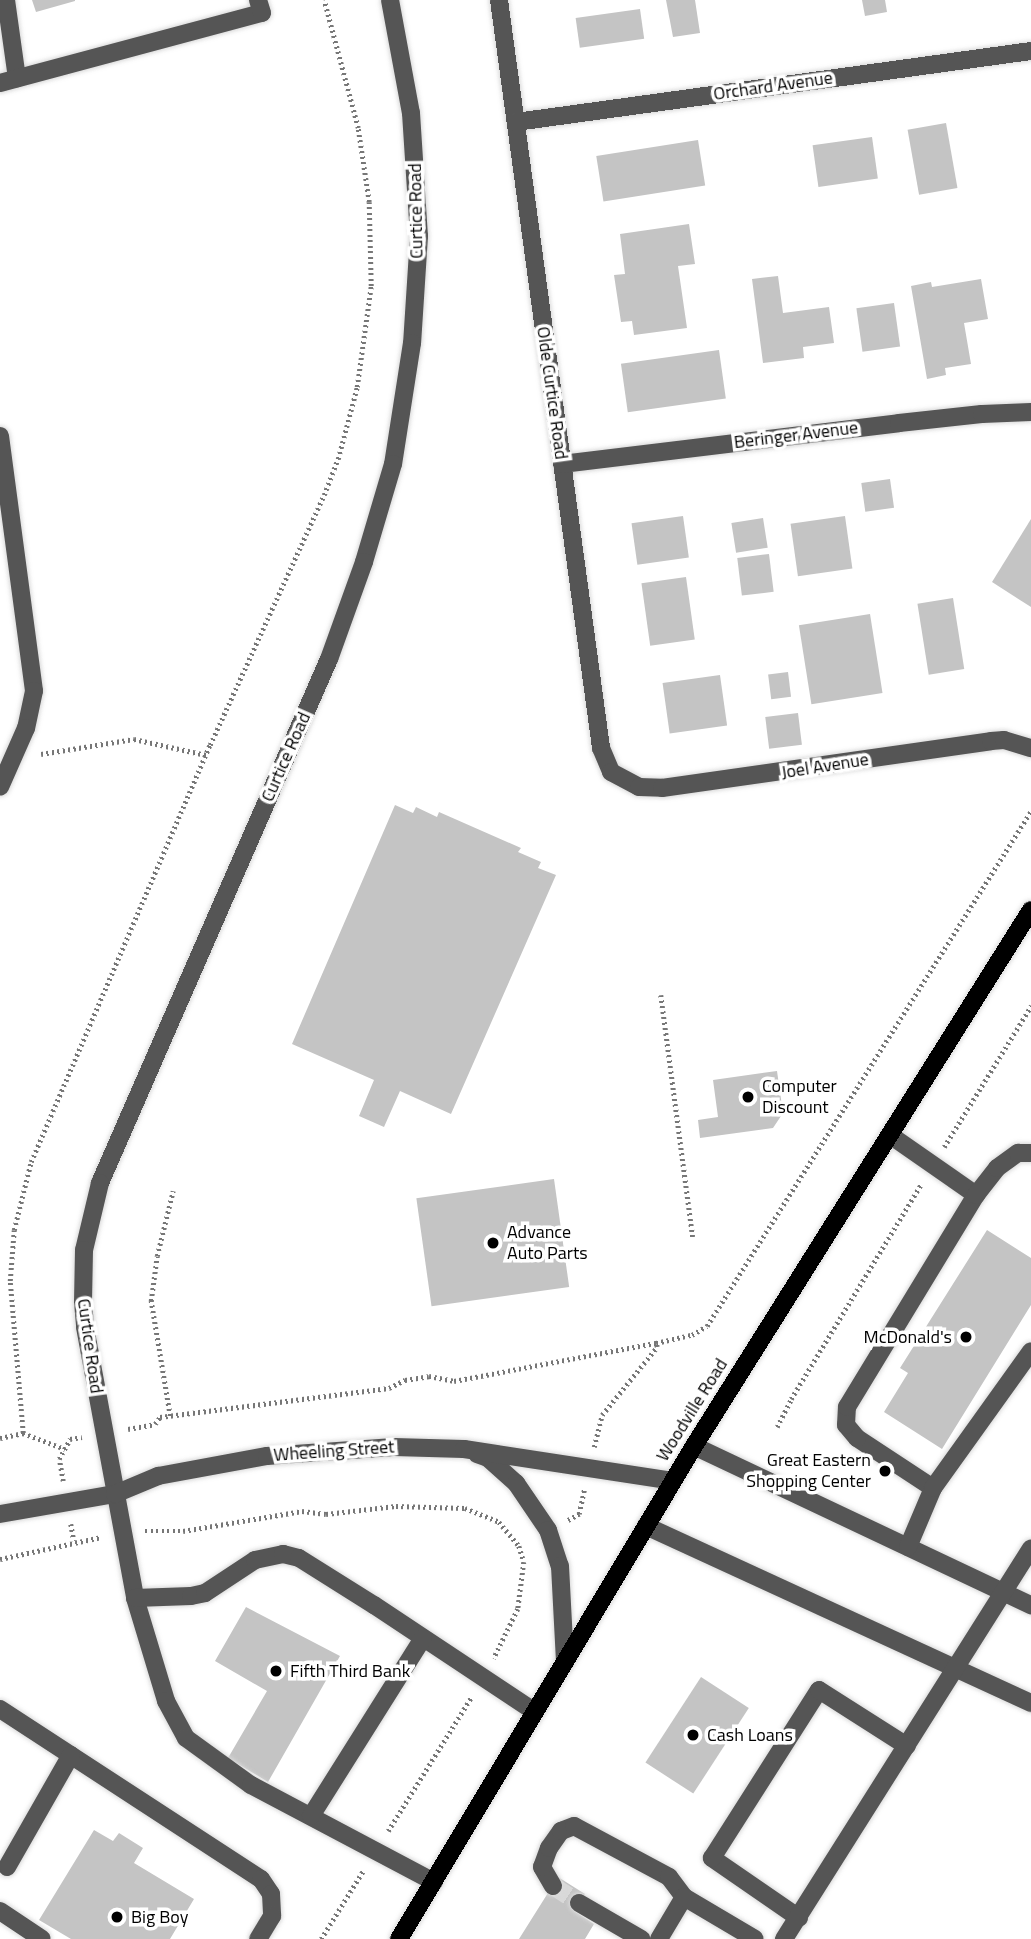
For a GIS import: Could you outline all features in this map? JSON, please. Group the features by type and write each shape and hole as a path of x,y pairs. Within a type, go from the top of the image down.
{"main road":[{"name":"Woodville Road","path":"399,1939 694,1446 1031,910"}],"street":[{"path":"6,0 8,80 262,13 258,0"},
{"name":"Curtice Road","path":"390,0 411,113 418,194 414,318 399,436 374,531 328,659 100,1183 84,1250 83,1302 135,1598 166,1701 186,1738 205,1755 251,1785 377,1849 434,1882"},
{"name":"Olde Curtice Road","path":"499,0 601,748 611,772 619,779"},
{"name":"Orchard Avenue","path":"516,122 1031,51"},
{"name":"Beringer Avenue","path":"562,464 982,414 1031,412"},
{"path":"0,436 34,691 26,728 0,787"},
{"name":"Joel Avenue","path":"619,779 639,787 674,788 991,741 1004,740 1031,748"},
{"path":"890,1135 976,1195"},
{"path":"933,1488 857,1438 846,1425 847,1407 976,1195 997,1168 1018,1153 1031,1153"},
{"path":"908,1547 933,1488 1031,1351"},
{"path":"694,1446 1031,1605"},
{"name":"Wheeling Street","path":"0,1514 115,1494 158,1476 267,1456 394,1447 464,1448 673,1481"},
{"path":"464,1448 488,1458 516,1483 548,1530 560,1566 565,1662"},
{"path":"646,1526 1031,1703"},
{"path":"784,1939 1031,1549"},
{"path":"135,1598 191,1596 205,1592 255,1560 284,1554 299,1558 535,1712"},
{"path":"311,1816 423,1638"},
{"path":"799,1918 712,1858 818,1690 907,1746"},
{"path":"0,1709 261,1879 271,1894 272,1916 258,1939"},
{"path":"7,1867 71,1755"},
{"path":"553,1886 542,1867 545,1857 561,1831 574,1826 669,1877 684,1897 755,1939"},
{"path":"659,1939 684,1897"},
{"path":"579,1903 641,1939"},
{"path":"0,1911 42,1939"}],"path":[{"path":"23,1433 10,1281 14,1230 25,1182 38,1143 206,755 324,495 349,420 364,354 371,286 369,202 358,128 324,0"},
{"path":"41,754 134,739 206,755"},
{"path":"74,1541 59,1459 70,1439 155,1424 160,1417 390,1388 405,1380 429,1376 454,1381 656,1343 692,1335 707,1326 1031,811"},
{"path":"661,995 693,1237"},
{"path":"778,1427 791,1399 1031,1006"},
{"path":"170,1416 151,1301 157,1256 173,1191"},
{"path":"0,1438 23,1433 65,1449"},
{"path":"0,1559 74,1541 123,1534 183,1531 302,1511 326,1514 396,1506 443,1505 465,1508 499,1522 519,1546 524,1577 512,1625 483,1677 321,1939"}],"building":[{"path":"32,0 75,0 75,1 36,12"},
{"path":"666,0 695,0 700,33 673,37"},
{"path":"862,0 885,0 887,12 865,16"},
{"path":"640,9 644,39 580,48 576,18"},
{"path":"946,123 957,188 919,195 908,130"},
{"path":"872,137 878,179 818,187 813,145"},
{"path":"698,140 705,185 603,202 596,156"},
{"path":"689,224 695,264 678,266 687,328 634,335 632,321 621,322 614,275 625,274 620,234"},
{"path":"778,276 783,313 829,307 834,343 803,347 804,358 763,363 752,279"},
{"path":"981,279 988,319 964,323 971,364 945,368 946,375 927,379 911,286 931,282 932,287"},
{"path":"894,303 900,347 862,352 856,308"},
{"path":"719,350 726,399 628,412 621,364"},
{"path":"890,479 894,508 865,512 861,483"},
{"path":"683,516 689,558 637,565 632,523"},
{"path":"845,516 852,568 798,576 791,524"},
{"path":"763,518 768,548 736,553 731,523"},
{"path":"1031,519 1031,607 992,582"},
{"path":"769,554 774,592 742,596 737,558"},
{"path":"686,577 695,639 650,646 641,583"},
{"path":"953,598 964,669 929,675 917,604"},
{"path":"870,614 883,693 811,704 799,625"},
{"path":"788,672 791,697 771,699 768,674"},
{"path":"720,675 727,726 670,734 663,683"},
{"path":"798,713 802,745 769,749 765,717"},
{"path":"395,805 413,813 416,807 437,817 439,812 521,848 518,852 541,862 538,868 556,875 451,1114 400,1091 384,1127 359,1116 374,1080 292,1044"},
{"name":"Computer Discount","path":"777,1071 783,1113 773,1128 700,1138 698,1120 718,1117 713,1080"},
{"name":"Advance Auto Parts","path":"554,1179 569,1287 432,1306 416,1198"},
{"name":"McDonald's","path":"987,1230 1031,1258 1031,1305 942,1449 884,1412 908,1373 900,1368"},
{"path":"246,1607 340,1656 268,1782 228,1758 267,1691 215,1661"},
{"path":"701,1677 749,1708 693,1794 645,1763"},
{"path":"94,1830 113,1841 119,1833 143,1848 134,1863 194,1899 170,1939 71,1939 39,1920"},
{"path":"558,1877 585,1894 574,1911 594,1924 585,1939 519,1939"}],"tunnel":[{"path":"553,1886 579,1903"}],"place":[{"name":"Computer Discount","path":"748,1097"},
{"name":"Advance Auto Parts","path":"493,1243"},
{"name":"McDonald's","path":"966,1337"},
{"name":"Great Eastern Shopping Center","path":"885,1471"},
{"name":"Fifth Third Bank","path":"276,1671"},
{"name":"Cash Loans","path":"693,1735"},
{"name":"Big Boy","path":"117,1917"}]}
